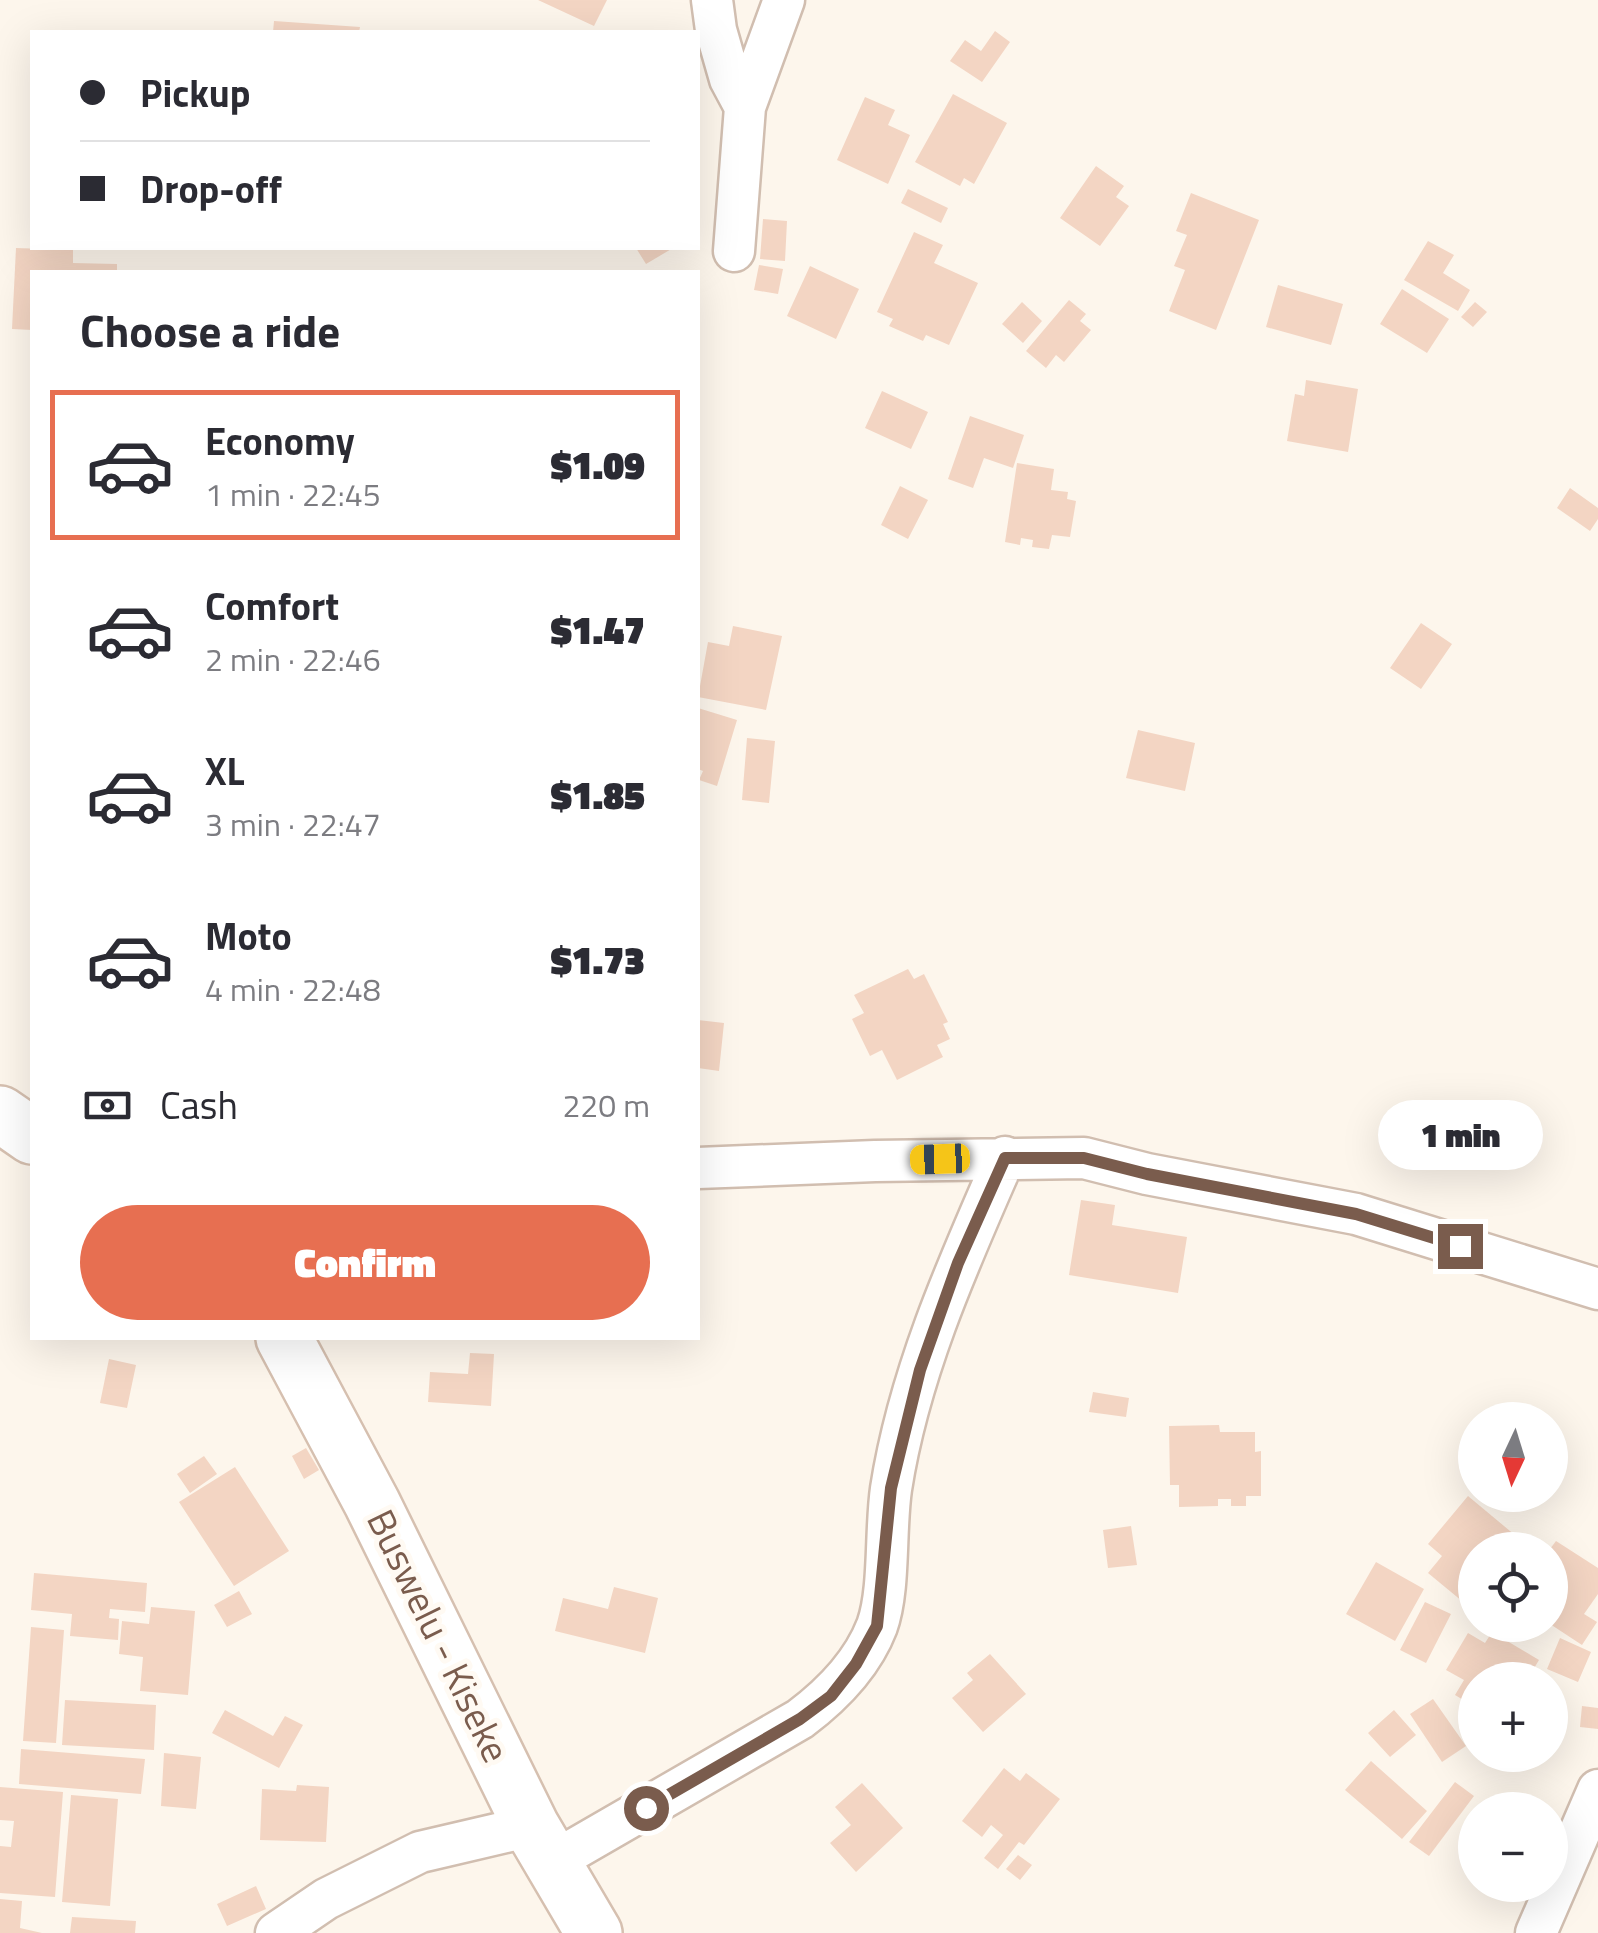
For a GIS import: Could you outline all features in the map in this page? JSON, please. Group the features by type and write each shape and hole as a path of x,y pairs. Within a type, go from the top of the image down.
{"main road":[{"path":"0,1114 30,1135"},
{"name":"Buswelu - Kiseke","path":"285,1340 372,1503 542,1844 594,1933"}],"street":[{"path":"712,0 730,79 745,107"},
{"path":"734,250 745,107 784,0"},
{"path":"276,1933 326,1900 420,1852 542,1844 800,1719 831,1696 856,1664 877,1626 891,1488 927,1344 1005,1158"},
{"path":"700,1168 1084,1158 1356,1214 1598,1289"},
{"path":"1536,1933 1598,1790"}],"building":[{"path":"538,0 607,0 594,26"},
{"path":"274,21 360,27 359,30 273,30"},
{"path":"995,31 1010,42 982,82 950,61 965,40 981,51"},
{"path":"953,94 1007,123 974,184 964,178 960,186 915,162"},
{"path":"865,97 895,110 888,125 910,135 888,184 837,160"},
{"path":"1096,166 1124,186 1116,197 1129,206 1100,246 1060,218"},
{"path":"908,189 948,208 941,223 901,203"},
{"path":"1191,193 1259,220 1216,330 1169,311 1185,270 1174,266 1187,235 1176,231"},
{"path":"763,219 787,221 785,261 760,259"},
{"path":"914,232 943,245 934,263 978,283 949,345 926,335 923,341 889,326 893,319 877,312"},
{"path":"1428,241 1454,255 1443,273 1470,290 1458,311 1404,280"},
{"path":"16,248 73,250 73,263 117,264 117,270 30,270 30,330 12,329"},
{"path":"637,250 670,250 646,264"},
{"path":"759,265 783,269 778,294 754,290"},
{"path":"810,266 859,289 836,339 787,316"},
{"path":"1278,285 1343,304 1331,345 1266,327"},
{"path":"1402,289 1449,319 1427,353 1380,324"},
{"path":"1069,300 1086,314 1080,321 1091,330 1064,362 1056,355 1046,368 1026,351"},
{"path":"1022,302 1042,321 1023,343 1002,324"},
{"path":"1475,302 1487,312 1473,327 1461,317"},
{"path":"1306,380 1358,389 1348,452 1287,441 1295,394 1304,396"},
{"path":"882,391 928,412 911,449 865,428"},
{"path":"970,416 1024,435 1013,468 984,458 973,488 948,479"},
{"path":"1017,463 1054,469 1051,490 1068,492 1067,499 1076,501 1070,537 1052,535 1049,549 1032,547 1033,540 1021,538 1020,545 1005,542"},
{"path":"900,486 928,500 908,539 881,525"},
{"path":"1570,488 1598,508 1598,519 1590,531 1557,508"},
{"path":"1421,623 1452,644 1421,689 1390,668"},
{"path":"733,626 782,636 766,710 700,697 708,642 729,646"},
{"path":"700,709 737,720 717,786 700,780 703,771"},
{"path":"1138,730 1195,743 1185,791 1126,778"},
{"path":"747,738 775,741 769,803 742,800"},
{"path":"908,969 914,979 924,974 948,1022 943,1024 950,1039 937,1045 943,1057 897,1080 882,1050 870,1056 852,1019 864,1013 854,995"},
{"path":"700,1020 724,1023 719,1071 700,1068"},
{"path":"1081,1200 1115,1205 1112,1225 1187,1237 1178,1293 1069,1275"},
{"path":"470,1353 494,1354 491,1406 428,1402 430,1372 468,1374"},
{"path":"109,1359 136,1365 127,1408 100,1403"},
{"path":"1093,1392 1129,1398 1126,1417 1089,1412"},
{"path":"1219,1425 1220,1432 1255,1432 1255,1452 1261,1451 1261,1496 1246,1496 1246,1506 1231,1506 1231,1499 1218,1499 1218,1506 1179,1507 1179,1485 1170,1485 1169,1426"},
{"path":"306,1448 319,1470 304,1479 292,1456"},
{"path":"204,1456 217,1474 190,1493 177,1474"},
{"path":"235,1467 289,1551 234,1586 179,1502"},
{"path":"1458,1508 1458,1512 1487,1512 1511,1532 1458,1532 1458,1598 1428,1573 1442,1556 1428,1544"},
{"path":"1131,1526 1137,1565 1108,1568 1103,1530"},
{"path":"1568,1549 1598,1568 1598,1594 1584,1614 1597,1622 1582,1645 1568,1636"},
{"path":"1376,1562 1424,1589 1395,1641 1346,1614"},
{"path":"34,1573 147,1583 145,1612 110,1609 109,1618 119,1619 118,1640 70,1636 72,1614 31,1610"},
{"path":"614,1587 658,1598 645,1653 555,1631 563,1598 608,1609"},
{"path":"239,1591 252,1614 227,1627 214,1605"},
{"path":"1425,1602 1451,1614 1426,1663 1400,1650"},
{"path":"151,1607 195,1611 188,1695 140,1691 143,1657 119,1654 122,1621 149,1624"},
{"path":"31,1627 64,1630 56,1743 23,1741"},
{"path":"1463,1642 1509,1642 1539,1660 1458,1662 1458,1677 1446,1670"},
{"path":"1558,1642 1568,1642 1591,1652 1578,1682 1568,1678 1568,1662 1550,1662"},
{"path":"990,1654 1026,1694 983,1732 952,1698 973,1680 967,1673"},
{"path":"1433,1699 1458,1735 1458,1751 1442,1762 1410,1714"},
{"path":"65,1700 156,1705 154,1750 62,1745"},
{"path":"1582,1706 1598,1708 1598,1729 1580,1727"},
{"path":"225,1710 273,1736 285,1716 303,1725 279,1768 212,1733"},
{"path":"1394,1710 1416,1735 1390,1757 1368,1733"},
{"path":"21,1749 145,1759 141,1794 19,1784"},
{"path":"164,1753 201,1757 196,1809 161,1806"},
{"path":"1371,1761 1427,1811 1402,1839 1345,1790"},
{"path":"1004,1768 1020,1781 1026,1773 1060,1799 1024,1845 1019,1842 998,1869 984,1858 1003,1835 991,1825 982,1837 962,1821"},
{"path":"1455,1782 1469,1792 1458,1792 1458,1817 1429,1856 1409,1842"},
{"path":"862,1783 903,1828 856,1872 830,1843 851,1825 835,1807"},
{"path":"297,1785 329,1787 326,1842 260,1840 262,1789 296,1791"},
{"path":"0,1787 63,1792 55,1897 0,1893 0,1846 11,1847 14,1821 0,1820"},
{"path":"71,1795 118,1799 110,1906 62,1902"},
{"path":"1018,1855 1032,1865 1020,1880 1006,1869"},
{"path":"256,1886 266,1909 227,1926 217,1904"},
{"path":"0,1899 22,1901 20,1928 42,1933 0,1933"},
{"path":"72,1917 136,1921 135,1933 70,1933"}],"route":[{"path":"646,1808 800,1719 831,1696 856,1664 877,1626 891,1488 927,1344 1005,1158 1084,1158 1356,1214 1460,1246"}]}
